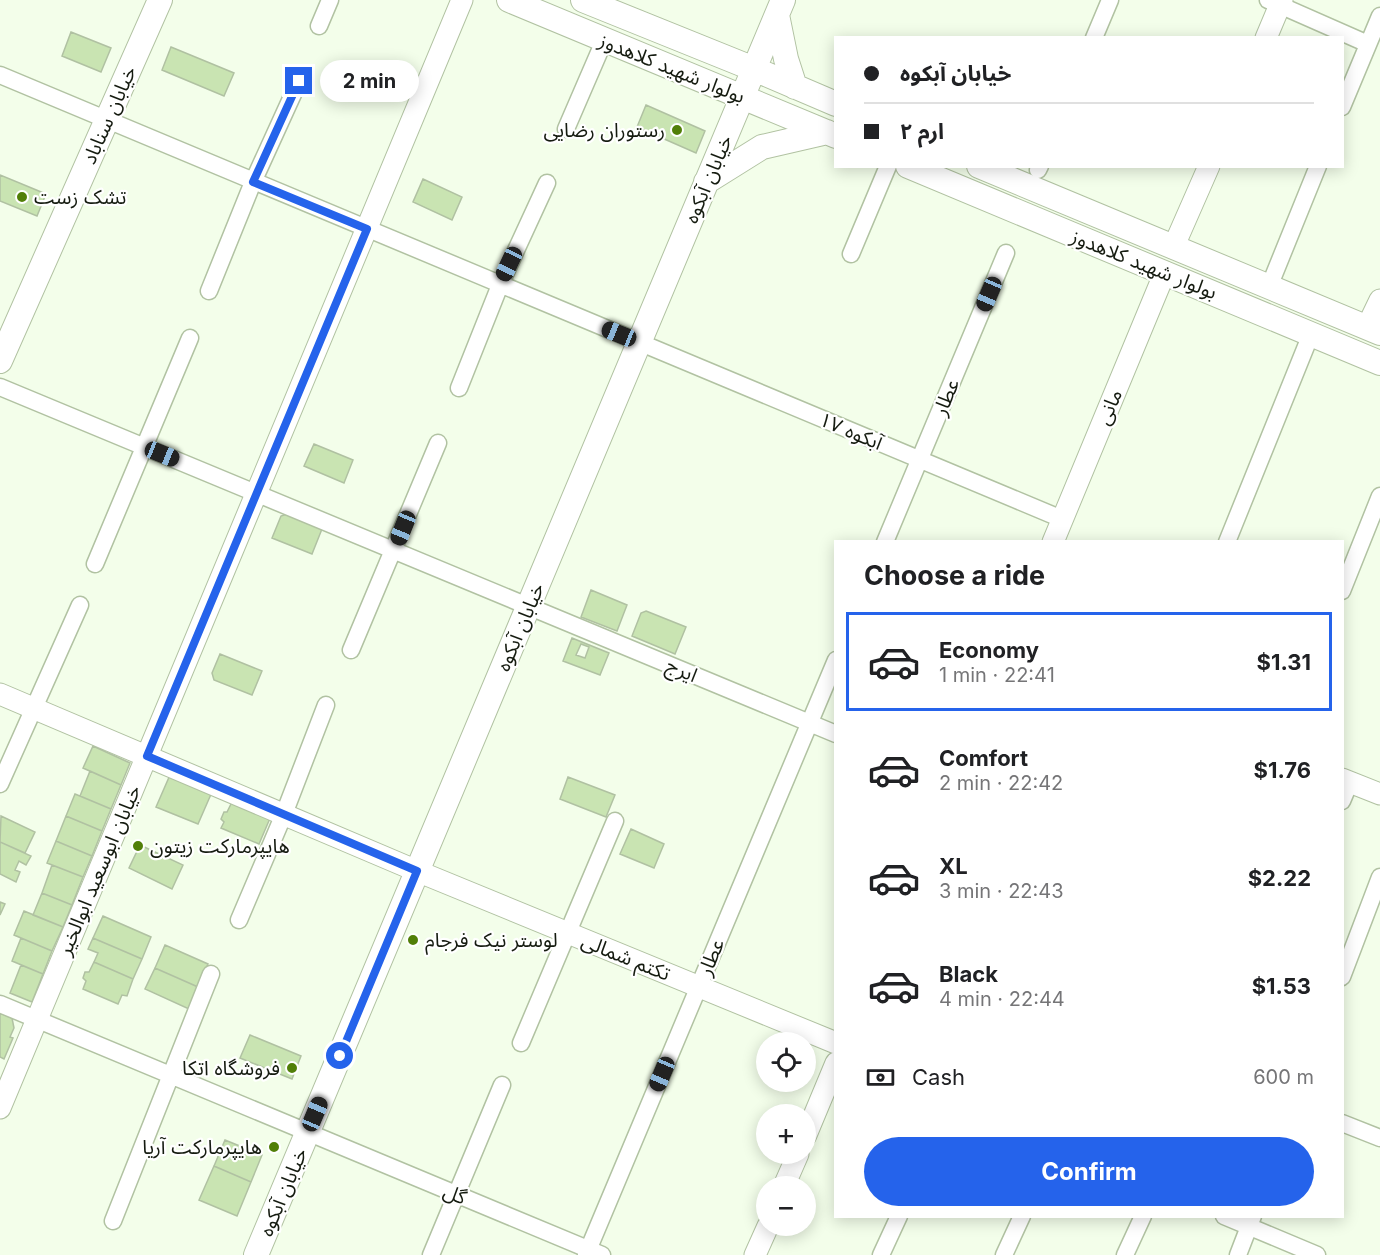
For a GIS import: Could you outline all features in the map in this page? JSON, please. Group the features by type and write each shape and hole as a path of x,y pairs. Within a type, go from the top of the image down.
{"main road":[{"name":"خیابان سناباد","path":"0,361 160,0"},
{"name":"بولوار شهید کلاهدوز","path":"509,0 831,134"},
{"name":"بولوار شهید کلاهدوز","path":"583,0 619,7 834,103"},
{"name":"خیابان آبکوه","path":"256,1255 780,8"},
{"path":"780,8 786,59 795,87"},
{"path":"706,182 762,147 831,134"},
{"name":"بولوار شهید کلاهدوز","path":"913,168 1380,363"},
{"name":"بولوار شهید کلاهدوز","path":"984,168 1373,330"}],"street":[{"path":"319,26 330,0"},
{"name":"خیابان ابوسعید ابوالخیر","path":"0,1108 462,0"},
{"path":"1095,36 1110,0"},
{"path":"1267,36 1277,2 1368,44"},
{"path":"1344,102 1380,16"},
{"path":"566,129 604,41"},
{"name":"آبکوه ۱۷","path":"0,75 1062,519"},
{"path":"210,291 253,182 299,81"},
{"path":"851,254 887,168"},
{"path":"1173,248 1208,168"},
{"path":"1269,288 1317,168"},
{"path":"459,388 500,285 547,183"},
{"name":"عطار","path":"886,540 1006,253"},
{"name":"مانی","path":"1054,540 1165,272"},
{"path":"1373,330 1380,300"},
{"path":"1228,540 1311,334"},
{"path":"95,564 190,338"},
{"name":"ایرج","path":"0,387 834,733"},
{"path":"351,650 395,550 438,443"},
{"path":"1344,586 1380,496"},
{"path":"0,784 80,606"},
{"name":"عطار","path":"592,1253 699,986 834,665"},
{"name":"تکتم شمالی","path":"0,694 417,871 834,1042"},
{"path":"238,920 284,814 326,705"},
{"path":"1345,787 1380,794"},
{"path":"521,1043 615,821"},
{"path":"1344,972 1380,877"},
{"path":"113,1221 211,974"},
{"name":"گل","path":"0,1004 592,1253"},
{"path":"816,1111 834,1068"},
{"path":"431,1255 502,1085"},
{"path":"1344,1124 1380,1138"},
{"path":"881,1255 898,1218"},
{"path":"1004,1255 1021,1218"},
{"path":"1125,1255 1142,1218"},
{"path":"1233,1218 1251,1222 1317,1255"},
{"path":"1238,1255 1251,1222"},
{"path":"755,1255 764,1236"}],"building":[{"path":"71,32 111,48 101,72 62,56"},
{"path":"171,47 234,73 224,96 162,70"},
{"path":"646,105 705,131 696,153 637,127"},
{"name":"تشک زست","path":"0,175 46,194 37,216 0,201"},
{"path":"423,179 462,197 452,220 413,202"},
{"path":"314,444 353,460 344,483 304,466"},
{"path":"287,514 322,529 312,554 272,538 281,516"},
{"path":"591,590 627,605 617,631 581,617"},
{"path":"646,611 686,627 675,654 632,636 641,613"},
{"path":"572,638 609,653 600,675 563,661","holes":["581,644 589,647 585,658 576,655"]},
{"path":"220,654 262,671 252,695 214,680 212,673"},
{"path":"93,746 130,763 121,785 83,768"},
{"path":"90,771 121,785 111,809 80,796"},
{"path":"170,775 212,792 198,824 156,807"},
{"path":"568,777 615,795 606,817 560,799"},
{"path":"75,794 111,809 102,831 66,816"},
{"path":"233,800 271,816 259,844 221,828 224,822 221,819 224,812 227,812"},
{"path":"1,816 35,832 25,853 0,842"},
{"path":"66,816 102,831 92,856 56,841"},
{"path":"631,829 664,844 654,868 620,854"},
{"path":"56,841 92,856 83,877 47,863"},
{"path":"0,842 31,856 26,865 19,861 15,870 20,872 16,882 0,874"},
{"path":"140,845 183,865 172,889 129,868"},
{"path":"52,865 83,877 72,905 42,893"},
{"path":"42,893 72,905 63,927 33,915"},
{"path":"0,902 5,904 0,915"},
{"path":"24,911 63,927 52,951 14,935"},
{"path":"103,916 151,937 142,959 93,938"},
{"path":"21,938 52,951 43,974 12,961"},
{"path":"93,938 142,959 133,979 94,962 98,953 88,949"},
{"path":"165,945 208,964 198,987 155,968"},
{"path":"94,962 133,979 127,996 122,995 118,1004 83,989 86,981 83,978 85,972 89,972"},
{"path":"21,965 43,974 32,1002 10,993"},
{"path":"155,968 198,987 189,1009 145,989"},
{"path":"0,1013 12,1018 14,1028 10,1037 13,1038 4,1059 0,1057"},
{"path":"250,1035 301,1056 292,1079 240,1058"},
{"path":"225,1140 262,1155 251,1182 214,1166"},
{"path":"214,1166 251,1182 237,1216 199,1200"}],"place":[{"name":"رستوران رضایی","path":"677,130"},
{"name":"تشک زست","path":"22,197"},
{"name":"هایپرمارکت زیتون","path":"138,846"},
{"name":"لوستر نیک فرجام","path":"413,940"},
{"name":"فروشگاه اتکا","path":"292,1068"},
{"name":"هایپرمارکت آریا","path":"274,1147"}],"route":[{"path":"299,81 253,182 367,229 147,756 417,871 340,1056"}]}
